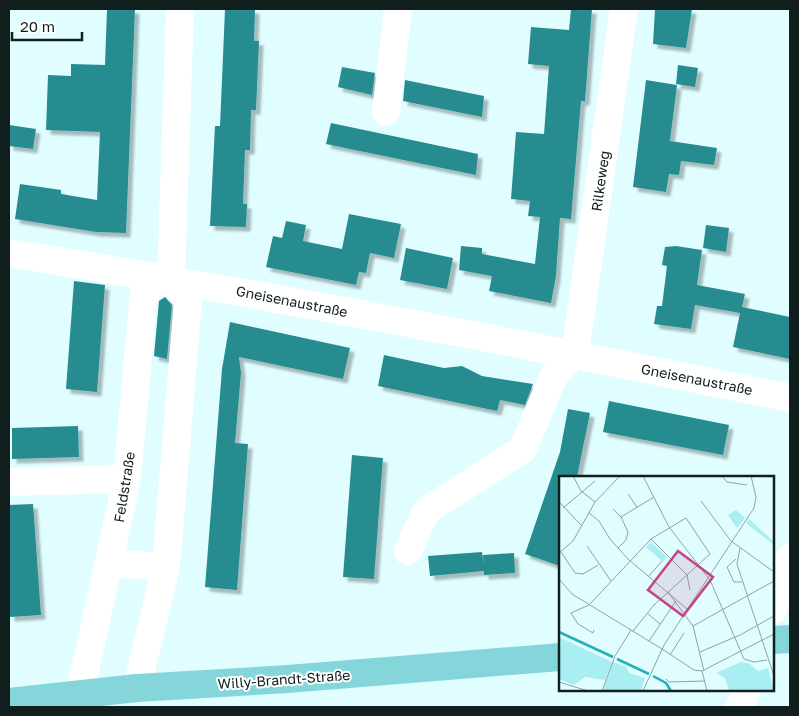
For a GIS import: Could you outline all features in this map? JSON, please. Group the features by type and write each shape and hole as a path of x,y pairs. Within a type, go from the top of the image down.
{"main road":[{"path":"774,640 790,639"},
{"name":"Willy-Brandt-Straße","path":"9,702 80,701 137,688 288,679 559,657"}],"street":[{"path":"137,688 166,567 188,300 171,279 180,9"},
{"path":"386,112 398,9"},
{"name":"Rilkeweg","path":"575,354 624,9"},
{"name":"Gneisenaustraße","path":"9,253 171,279 575,354 790,398"},
{"name":"Feldstraße","path":"80,701 127,479 144,292 156,283 171,279"},
{"path":"408,550 426,511 523,449 554,375 575,354"},
{"path":"9,482 127,479"},
{"path":"774,607 790,558"},
{"path":"110,563 166,567"},
{"path":"740,707 746,691"}],"building":[{"path":"107,9 135,9 126,233 96,232 15,219 20,184 61,190 61,194 97,200 100,132 46,130 48,75 71,76 71,64 105,65"},
{"path":"225,9 255,9 254,41 259,41 256,110 251,110 250,150 245,150 243,204 247,204 246,227 210,226 215,126 220,126"},
{"path":"571,9 592,9 585,101 581,101 571,219 560,218 556,276 551,303 489,291 492,276 459,270 461,246 482,248 482,254 535,264 540,217 528,216 530,201 511,199 516,132 544,134 549,66 528,64 531,27 569,30"},
{"path":"655,9 692,9 686,48 653,44"},
{"path":"678,65 698,68 695,87 676,84"},
{"path":"342,67 375,73 372,95 338,87"},
{"path":"405,80 484,96 482,117 403,101"},
{"path":"646,80 677,85 670,141 717,148 714,165 681,161 679,175 669,174 666,192 633,187"},
{"path":"331,123 478,154 476,175 326,144"},
{"path":"9,125 36,129 33,149 9,146"},
{"path":"349,214 401,224 394,258 370,253 366,273 359,272 356,285 266,267 273,236 282,238 286,221 306,225 303,241 342,249"},
{"path":"706,225 729,228 726,252 703,248"},
{"path":"676,246 702,250 697,285 745,294 742,307 790,317 790,359 733,347 740,313 695,305 691,329 654,324 657,306 662,306 667,266 662,265 665,247"},
{"path":"406,248 453,258 447,289 400,280"},
{"path":"74,281 105,285 97,392 66,389"},
{"path":"165,297 172,305 167,359 154,356 159,301"},
{"path":"230,322 350,348 343,379 239,357 241,373 235,443 248,444 237,590 205,587 222,369"},
{"path":"384,355 444,368 462,366 482,376 533,384 525,405 500,400 497,411 378,386"},
{"path":"609,401 729,425 723,455 603,432"},
{"path":"568,409 590,413 577,476 559,476 559,566 525,554 560,452"},
{"path":"78,426 79,457 12,459 12,428"},
{"path":"352,455 383,458 374,579 343,577"},
{"path":"33,504 41,615 10,617 9,505"},
{"path":"482,552 484,565 483,555 514,553 515,573 484,575 484,571 430,576 428,556"}]}
